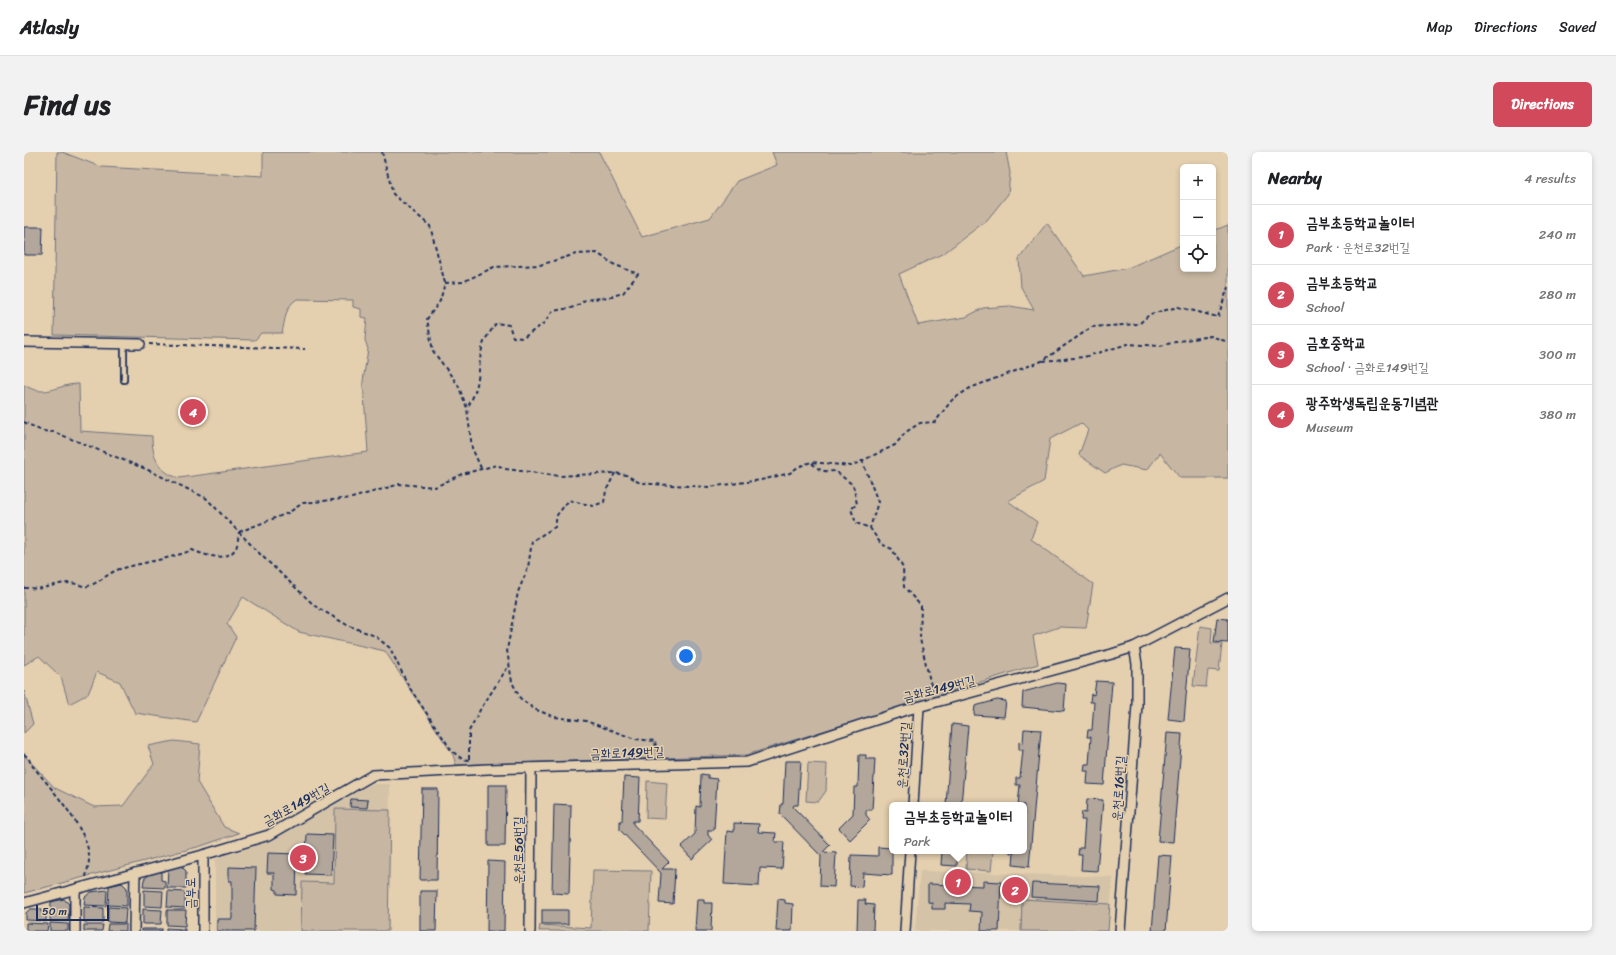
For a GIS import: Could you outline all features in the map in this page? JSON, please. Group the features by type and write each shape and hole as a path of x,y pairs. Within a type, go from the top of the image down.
{"street":[{"path":"24,342 140,344"},
{"name":"금화로149번길","path":"24,903 204,855 269,835 373,775 531,768 747,762 920,707 1016,682 1112,654 1134,646 1228,598"},
{"name":"운천로16번길","path":"1120,931 1137,705 1137,664 1134,646"},
{"name":"운천로32번길","path":"913,802 920,707"},
{"name":"운천로56번길","path":"530,931 531,768"},
{"path":"905,931 910,854"},
{"name":"금부로","path":"203,931 204,855"},
{"path":"134,931 135,873"},
{"path":"75,890 75,931"}],"lane":[{"path":"124,343 124,380"}],"path":[{"path":"382,152 393,194 430,226 444,283 440,301 427,319 433,351 458,385 467,408 472,448 481,468"},
{"path":"444,283 463,282 494,267 540,265 576,254 597,253 613,264 638,274 623,293 585,300 575,308 552,311 543,324 523,338 513,337 509,325 496,323 483,344 479,380 475,395 467,408"},
{"path":"239,532 288,513 303,503 352,498 400,484 435,487 462,474 497,465 506,469 560,476 615,473 626,475 638,482 651,484 709,487 761,480 790,473 798,467 811,462 851,466 895,445 906,432 920,423 935,422 952,400 970,388 1042,361 1092,328 1139,324 1150,314 1178,307 1218,317 1228,287"},
{"path":"1042,361 1084,358 1128,344 1160,346 1179,341 1211,336 1228,342"},
{"path":"140,344 305,349"},
{"path":"24,422 42,431 54,432 182,485 206,498 260,554 315,606 347,625 374,636 390,648 409,687 452,751 462,759 469,760 468,731 509,665"},
{"path":"862,460 878,502 870,528"},
{"path":"811,462 816,468 824,472 835,471 854,485 857,504 851,510 856,523 870,528 881,544 892,549 903,568 904,587 921,606 920,639 935,703"},
{"path":"615,473 606,491 604,502 593,506 569,500 557,515 554,527 532,541 528,568 518,592 507,650 509,665 512,682 520,698 534,709 555,717 586,721 635,739 655,741 658,764"},
{"path":"24,588 41,588 56,584 72,583 86,586 118,570 172,558 192,550 201,554 220,558 228,556 236,548 239,532"},
{"path":"24,754 70,813 83,835 90,858 85,880 75,890"}],"shaded area":[{"path":"57,152 62,152 101,167 263,176 263,152 599,152 642,237 710,218 737,181 777,165 772,152 1006,152 1010,173 1008,194 987,220 944,253 899,274 918,325 966,317 983,308 1010,306 1034,310 1021,287 1019,259 1047,223 1084,276 1128,268 1180,245 1180,272 1216,272 1216,230 1228,225 1228,478 1180,478 1160,453 1147,470 1121,465 1105,473 1079,455 1088,430 1081,423 1050,439 1044,481 1008,501 1037,522 1031,539 1093,584 1086,628 1059,627 1033,636 1038,664 746,755 456,765 453,755 385,651 299,632 243,597 227,624 236,637 196,722 135,713 120,682 97,672 88,694 69,704 61,677 39,656 24,665 24,385 39,391 45,391 79,384 80,431 152,436 153,451 161,468 179,478 368,452 363,381 368,349 365,340 367,318 361,317 361,309 353,307 353,300 297,299 288,310 282,333 261,333 255,340 54,335"},
{"path":"1200,626 1212,628 1211,643 1222,644 1219,671 1208,670 1206,687 1193,686"},
{"path":"24,691 33,724 24,733"},
{"path":"174,741 200,744 197,782 224,827 239,833 201,846 24,893 24,755 55,788 94,807 123,806 154,764 148,746"},
{"path":"808,763 827,764 826,791 818,802 806,801"},
{"path":"647,781 667,783 665,819 646,818"},
{"path":"371,784 390,784 388,931 215,931 215,859 273,838"},
{"path":"335,809 390,810 388,931 301,931 302,882 334,883"},
{"path":"967,854 993,854 991,871 966,869"},
{"path":"593,870 651,871 649,931 539,931 540,925 591,928"},
{"path":"920,871 1113,877 1108,931 915,931"},
{"path":"1022,899 1110,904 1108,931 1021,931"}],"building":[{"path":"24,227 43,227 42,255 24,255"},
{"path":"1217,618 1228,619 1228,643 1214,642"},
{"path":"1175,648 1190,649 1184,721 1168,719"},
{"path":"1096,681 1112,682 1104,785 1087,784 1088,771 1084,771 1085,764 1089,764 1091,737 1087,737 1088,730 1092,730 1094,702 1090,702 1091,694 1094,695"},
{"path":"1057,683 1066,684 1064,711 1022,707 1023,692"},
{"path":"997,700 1006,701 1004,717 974,715 975,706"},
{"path":"952,724 968,726 961,802 946,802"},
{"path":"1024,729 1041,730 1029,867 1013,865 1014,854 1027,854 1027,802 1018,802 1020,785 1016,785 1016,778 1020,778 1023,750 1019,750 1019,742 1023,743"},
{"path":"1167,733 1182,734 1173,842 1158,841"},
{"path":"859,755 866,755 866,759 875,759 872,810 866,810 866,815 870,820 850,840 839,828 853,814 854,787 858,787"},
{"path":"785,761 801,761 798,805 794,805 793,807 830,845 823,852 836,853 834,887 820,886 821,856 780,814 781,804 783,804"},
{"path":"701,774 708,775 708,778 717,779 714,830 708,830 708,835 712,840 692,859 681,847 695,834 696,806 700,807"},
{"path":"624,777 640,778 638,821 633,821 633,824 669,862 662,869 675,869 673,904 659,903 661,873 620,830 620,821 622,821"},
{"path":"488,785 506,785 505,846 488,846"},
{"path":"422,789 438,789 437,880 420,880"},
{"path":"351,799 368,800 367,808 350,807"},
{"path":"1087,799 1103,800 1097,871 1081,870 1082,855 1078,855 1079,848 1083,848 1085,820 1081,820 1082,812 1086,813"},
{"path":"554,804 571,805 569,894 552,893"},
{"path":"734,823 759,824 758,832 776,833 775,842 784,842 782,869 760,868 759,886 724,884 727,831 734,832"},
{"path":"307,834 333,835 331,875 305,874"},
{"path":"878,847 889,848 889,854 892,854 892,875 863,873 862,887 850,886 851,855 878,856"},
{"path":"268,853 297,854 296,895 277,894 277,890 274,889 274,873 267,873"},
{"path":"942,854 958,854 957,866 941,865"},
{"path":"1158,855 1172,856 1166,931 1152,931"},
{"path":"488,861 505,862 504,931 487,931"},
{"path":"181,866 186,871 186,888 167,888 168,868"},
{"path":"229,867 256,868 254,931 217,931 217,919 232,919 232,881 229,881"},
{"path":"161,871 161,880 165,881 165,888 143,887 144,879 149,875"},
{"path":"983,881 1001,882 999,931 981,931 982,912 969,911 970,904 945,903 945,909 932,909 932,903 928,902 928,884 983,886"},
{"path":"122,883 127,888 127,906 108,905 109,886"},
{"path":"1032,883 1100,886 1099,901 1031,897"},
{"path":"107,890 106,906 84,905 85,897 91,892"},
{"path":"144,890 163,891 162,907 144,906"},
{"path":"168,891 185,892 185,908 167,907"},
{"path":"420,891 437,891 436,931 420,931"},
{"path":"64,899 69,904 68,921 50,921 51,902"},
{"path":"697,899 704,899 704,903 712,903 711,931 695,931"},
{"path":"778,899 785,900 785,903 793,904 792,931 776,931"},
{"path":"858,900 866,900 865,904 874,905 873,931 857,931"},
{"path":"84,907 103,908 103,922 84,922"},
{"path":"108,907 126,908 125,923 108,922"},
{"path":"30,909 42,909 42,914 46,914 46,921 26,920 26,913"},
{"path":"143,909 162,910 161,924 143,924"},
{"path":"167,910 186,910 185,926 167,925"},
{"path":"542,910 568,910 568,924 542,924"},
{"path":"26,923 48,924 47,931 26,931"},
{"path":"50,923 68,924 68,931 50,931"},
{"path":"108,924 126,924 126,931 107,931"},
{"path":"84,925 103,925 102,931 84,931"},
{"path":"166,928 185,929 185,931 166,931"},
{"path":"142,929 162,929 162,931 142,931"}],"place":[{"name":"광주학생독립운동기념관","path":"193,412"},
{"name":"금호중학교","path":"303,858"},
{"name":"금부초등학교놀이터","path":"958,882"},
{"name":"금부초등학교","path":"1015,890"}]}
